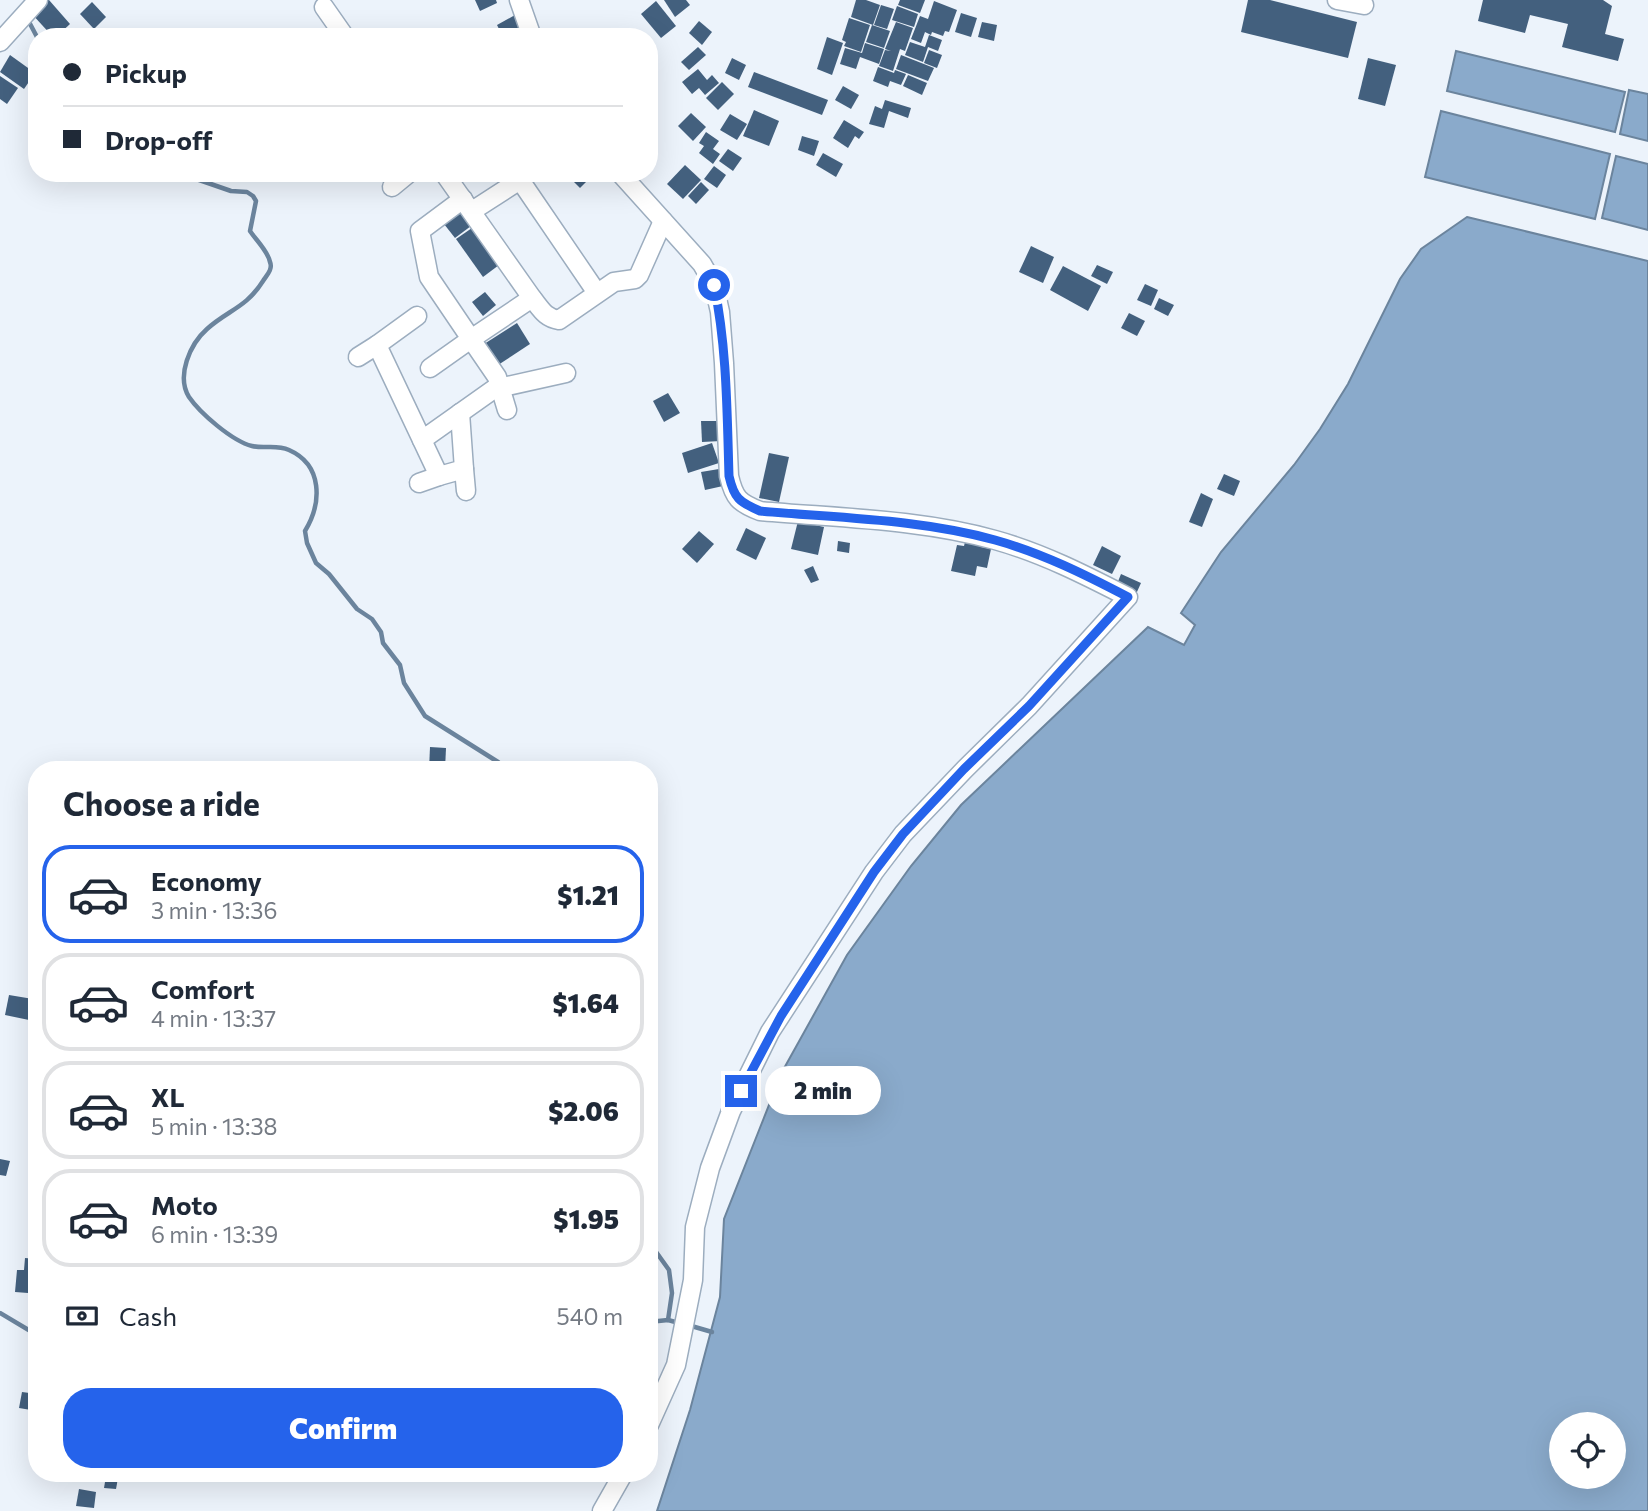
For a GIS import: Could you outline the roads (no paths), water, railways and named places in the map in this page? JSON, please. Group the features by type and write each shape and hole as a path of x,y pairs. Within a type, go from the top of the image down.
{"street":[{"path":"519,0 529,28"},
{"path":"1337,0 1364,5"},
{"path":"0,42 36,2"},
{"path":"324,7 339,28"},
{"path":"392,187 398,182"},
{"path":"451,182 532,298 547,317 559,320 614,282 635,279 663,221"},
{"path":"507,410 497,377 429,276 420,231 516,182"},
{"path":"521,182 597,293"},
{"path":"628,182 702,264 714,285 720,312 729,476 733,492 743,504 760,511 893,523 994,540 1031,551 1128,597 1029,706 964,769 903,834 874,872 765,1043 731,1111 714,1157 695,1227 693,1280 676,1365 658,1405"},
{"path":"430,368 532,298"},
{"path":"358,357 417,316"},
{"path":"377,345 439,476"},
{"path":"422,439 494,389 566,373"},
{"path":"460,413 466,491"},
{"path":"419,483 464,469"},
{"path":"602,1511 618,1482"}],"water":[{"path":"1456,51 1625,92 1615,132 1447,91"},
{"path":"1629,90 1648,94 1648,141 1620,134"},
{"path":"1441,111 1610,154 1595,219 1425,177"},
{"path":"1616,156 1648,164 1648,230 1602,218"},
{"path":"1467,217 1648,261 1648,1511 657,1511 690,1410 720,1297 724,1219 782,1072 847,955 911,866 961,805 1148,627 1184,645 1195,625 1181,613 1221,552 1294,465 1320,429 1348,384 1400,279 1421,249"}],"waterway":[{"path":"28,20 32,28"},
{"path":"205,182 231,191 247,192 253,196 256,201 250,231 271,265 257,290 207,329 195,343 184,370 185,389 189,397 226,433 252,446 284,448 308,465 316,486 316,497 311,520 305,531 316,563 329,574 357,609 372,619 381,632 383,643 400,665 404,683 425,716 496,761"},
{"path":"658,1255 669,1270 672,1293 668,1320"},
{"path":"0,1313 28,1330"},
{"path":"658,1321 679,1323"},
{"path":"688,1325 712,1332"}]}
